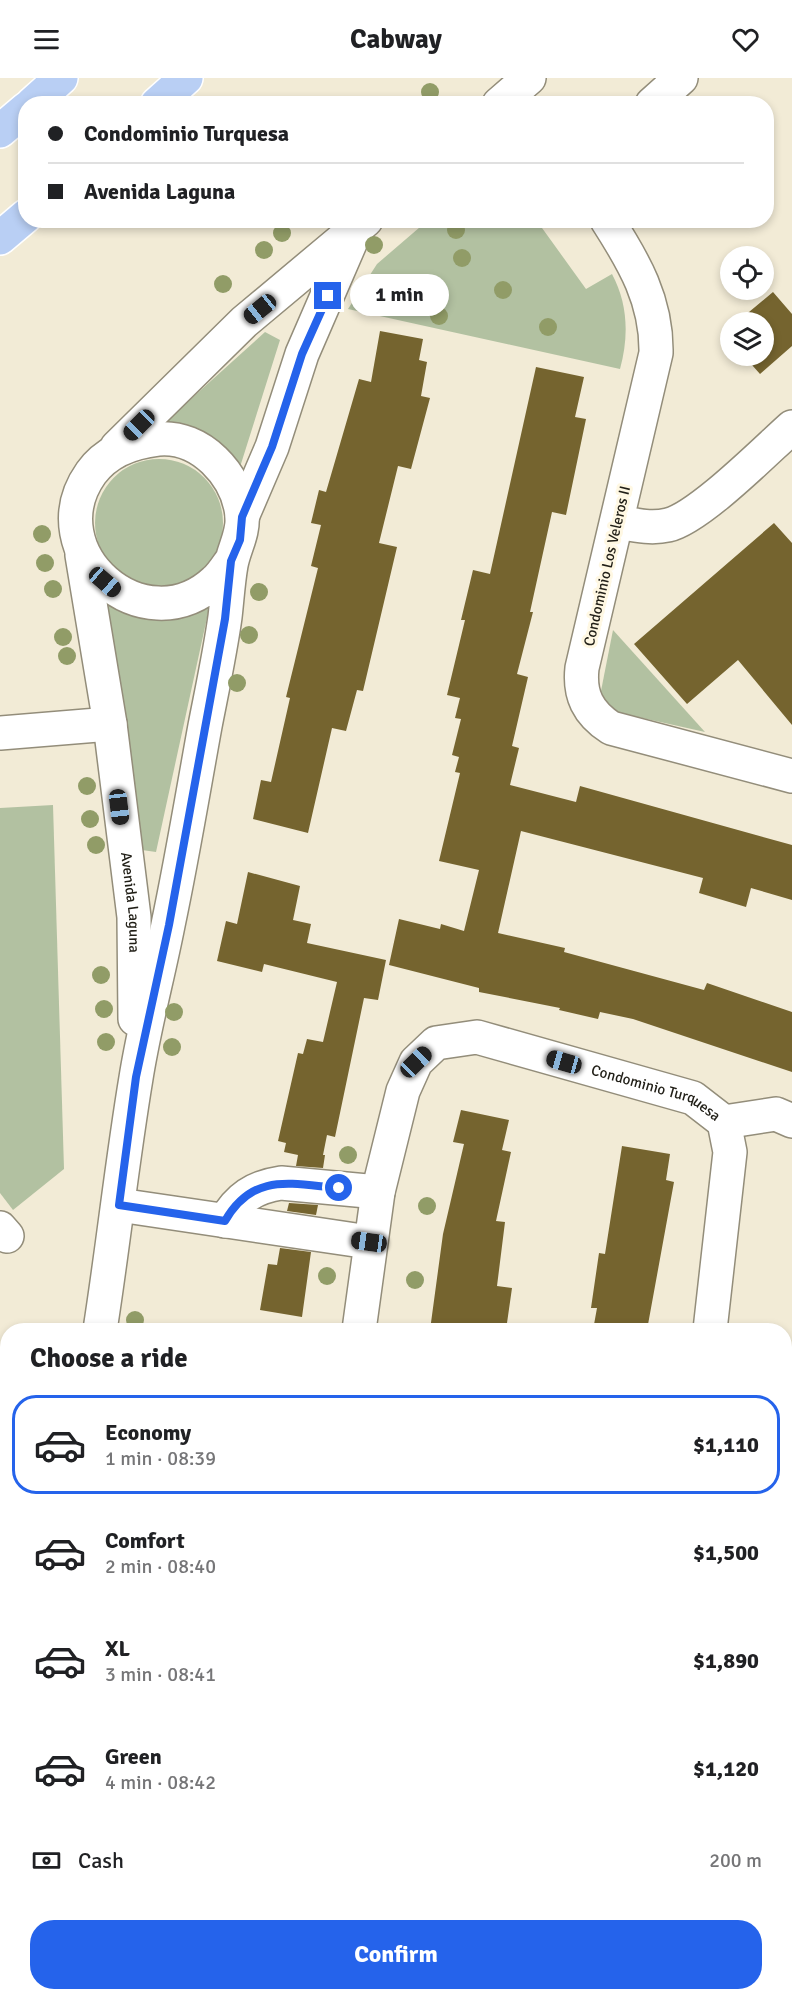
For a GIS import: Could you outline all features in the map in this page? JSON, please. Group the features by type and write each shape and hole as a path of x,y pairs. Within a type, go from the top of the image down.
{"highway":[{"path":"41,96 61,78"},
{"path":"166,96 186,78"},
{"path":"0,131 18,116"},
{"path":"0,238 18,223"}],"street":[{"path":"661,96 681,78"},
{"path":"357,228 244,322 91,474 79,498 76,524 81,550 95,573 114,591 139,601 166,604 192,597 214,582 231,561 240,540 242,517 272,447 302,354 360,228"},
{"name":"Condominio Los Veleros II","path":"612,228 631,257 646,289 656,330 652,374 582,668 582,692 591,712 601,721 618,730 792,776"},
{"path":"244,322 267,315 283,315 294,323 302,354"},
{"path":"617,522 651,527 680,521 702,506 792,427"},
{"path":"109,455 136,441 165,438 194,446 219,463 235,488 242,517"},
{"name":"Avenida Laguna","path":"81,550 110,724 134,917 136,1077"},
{"name":"Avenida Laguna","path":"101,1323 136,1077 169,925 225,619 231,561"},
{"path":"0,733 110,724"},
{"name":"Condominio Turquesa","path":"360,1323 369,1242 378,1192 403,1091 416,1062 436,1043 477,1037 693,1098 724,1122 730,1152 711,1323"},
{"path":"724,1122 776,1114 792,1121"},
{"path":"225,1221 242,1198 267,1185 281,1183 378,1192"},
{"path":"119,1205 369,1242"}],"green space":[{"path":"419,228 542,228 586,289 612,274 621,297 625,320 625,344 620,369 348,309 377,264"},
{"path":"265,332 280,340 240,467 218,442 162,425"},
{"path":"159,459 184,464 204,478 218,498 223,523 218,548 204,568 184,582 159,587 134,582 114,568 100,548 95,523 100,498 114,478 134,464"},
{"path":"103,604 143,612 170,613 210,604 156,852 142,850"},
{"path":"613,630 705,732 611,709 600,696"},
{"path":"53,805 64,1169 13,1210 0,1193 0,808"}],"building":[{"path":"774,293 792,314 792,346 774,362 774,312 749,312 763,300 774,300"},
{"path":"380,331 423,339 419,360 427,362 421,396 430,398 411,469 398,466 379,543 397,547 363,691 357,690 346,731 332,728 308,833 253,819 261,780 271,782 290,698 286,697 318,568 311,566 321,525 311,523 319,490 326,492 359,379 371,382"},
{"path":"753,366 769,366 760,374"},
{"path":"536,367 584,377 575,417 586,419 566,515 552,512 530,612 533,612 517,674 528,677 512,746 519,748 510,785 576,802 580,786 792,845 792,900 751,888 746,907 699,893 703,878 521,831 498,933 565,948 564,952 704,990 707,983 792,1012 792,1072 633,1019 600,1012 598,1019 559,1010 560,1008 479,992 479,988 389,965 399,919 440,929 441,924 464,931 479,870 439,861 460,773 455,772 459,757 452,755 461,719 455,718 460,698 447,695 465,620 461,620 473,570 490,574"},
{"path":"774,523 792,543 792,725 738,660 687,704 634,644"},
{"path":"248,872 300,886 293,920 311,924 307,943 386,960 378,1000 364,998 335,1137 327,1135 323,1168 296,1166 298,1155 284,1152 286,1143 278,1141 298,1053 303,1054 307,1039 323,1042 337,982 264,964 262,972 217,961 226,921 237,924"},
{"path":"461,1110 509,1120 502,1150 511,1152 496,1221 505,1222 497,1286 512,1288 507,1323 431,1323 443,1234 464,1144 453,1142"},
{"path":"622,1146 670,1154 666,1180 674,1182 648,1323 594,1323 597,1308 591,1308 599,1253 605,1254"},
{"path":"289,1203 318,1205 316,1215 287,1211"},
{"path":"280,1248 311,1252 302,1317 260,1310 268,1264 277,1265"}],"route":[{"path":"328,296 302,354 272,447 242,517 240,540 231,561 225,619 169,925 136,1077 119,1205 225,1221 242,1198 254,1189 267,1185 281,1183 339,1188"}]}
